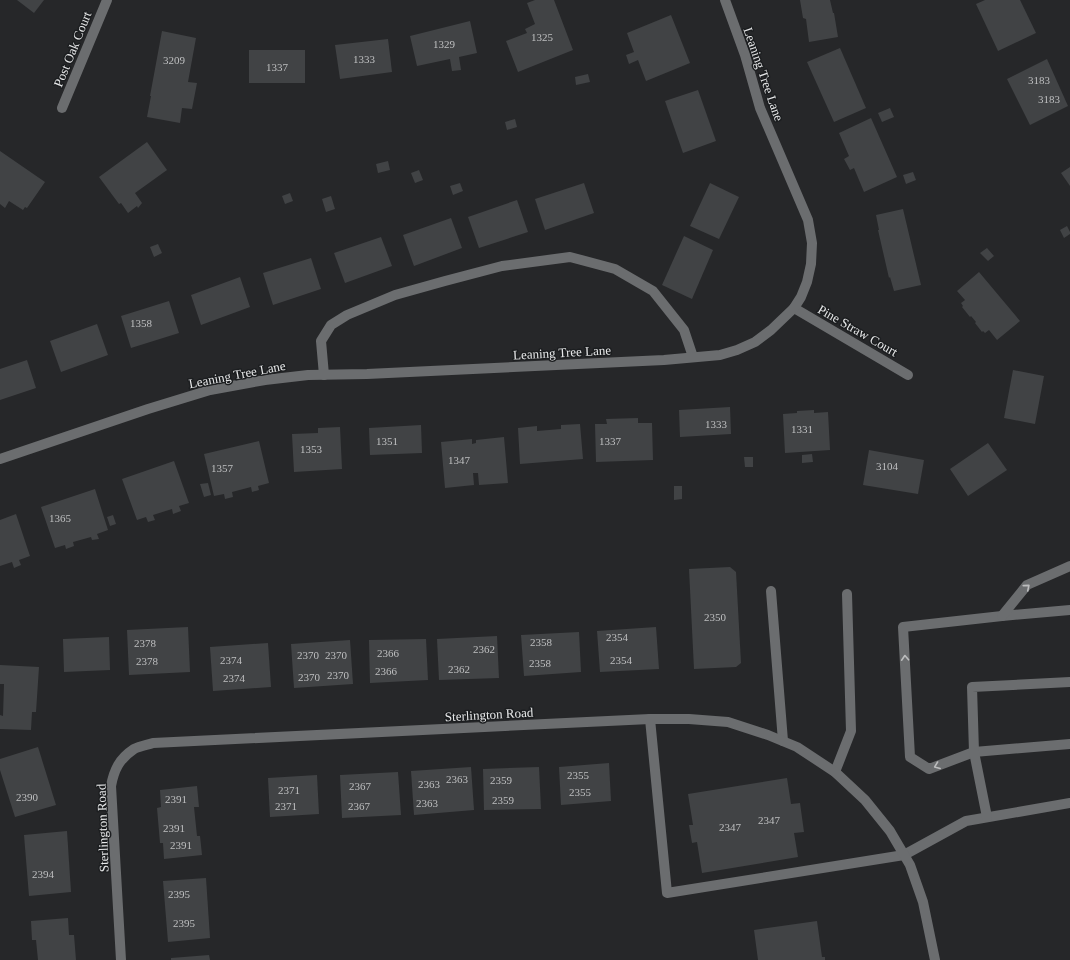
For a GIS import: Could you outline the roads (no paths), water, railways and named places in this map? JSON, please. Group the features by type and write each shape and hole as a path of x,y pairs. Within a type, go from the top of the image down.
{"street":[{"name":"Post Oak Court","path":"62,108 106,0"},
{"name":"Leaning Tree Lane","path":"0,459 148,409 210,390 265,380 308,375 382,374 664,360 720,355 737,350 755,342 771,330 794,308 802,296 811,264 812,242 808,220 760,108 745,55 725,0"},
{"path":"324,375 321,341 331,325 347,315 395,295 502,266 570,257 615,268 653,291 684,330 693,357"},
{"name":"Pine Straw Court","path":"794,308 908,375"},
{"path":"1002,616 1027,585 1070,566"},
{"path":"771,591 783,741"},
{"path":"834,772 851,731 847,594"},
{"path":"1070,610 903,627 910,757 929,769 974,752 1070,744"},
{"path":"987,817 974,752 972,687 1070,682"},
{"path":"650,719 666,893 904,855 966,821 1070,803"},
{"name":"Sterlington Road","path":"121,960 111,786 114,772 122,759 135,749 153,743 650,719 689,719 728,722 768,735 797,747 834,772 865,800 890,831 910,865 923,902 935,960"}]}
